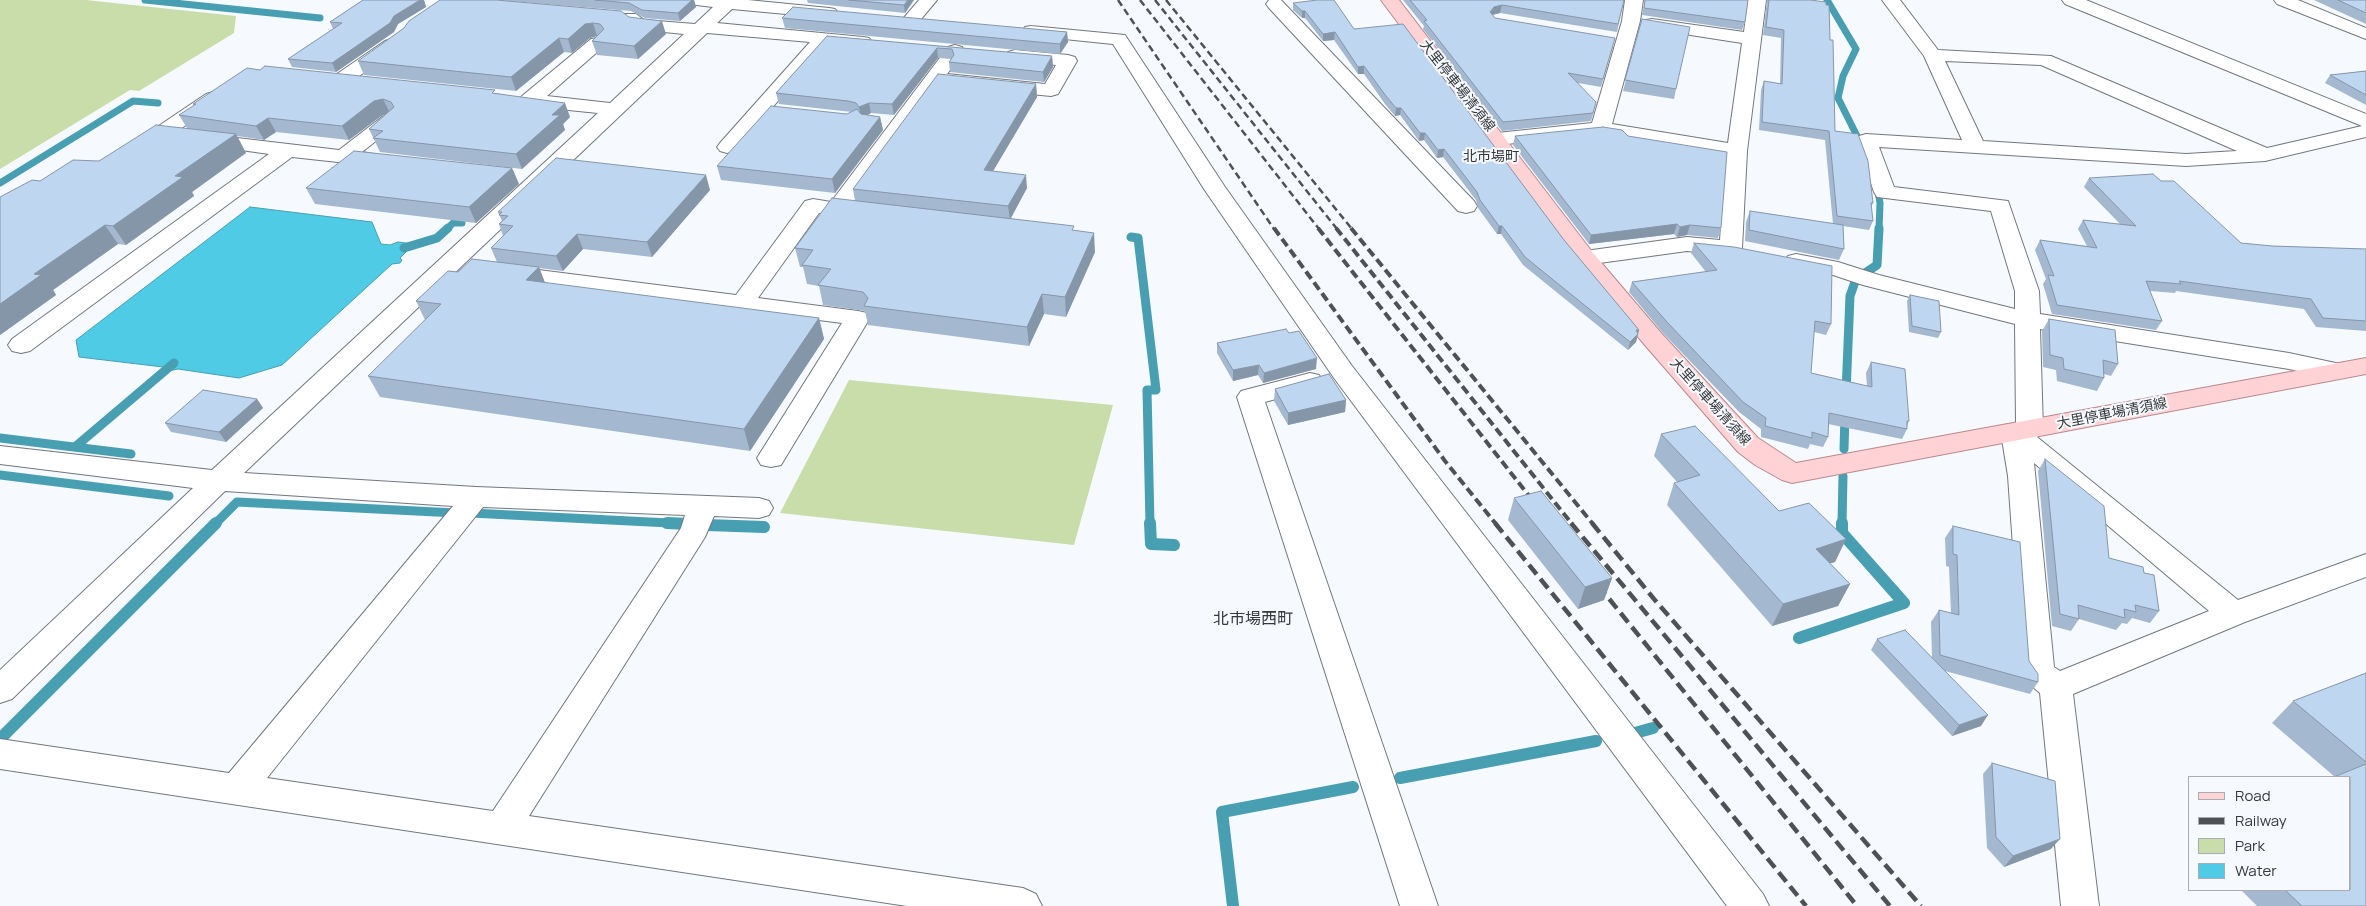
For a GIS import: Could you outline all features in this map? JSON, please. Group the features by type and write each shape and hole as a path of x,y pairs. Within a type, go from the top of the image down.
{"main road":[{"name":"大里停車場清須線","path":"1390,0 1497,139 1585,258 1653,339 1748,445 1765,458 1792,473 2366,366"}],"street":[{"path":"694,0 844,14"},
{"path":"911,20 928,0"},
{"path":"1601,128 1616,39 1630,21 1634,0"},
{"path":"1585,258 1687,244 1740,250 1737,151 1756,0"},
{"path":"1891,0 1933,55 1976,148"},
{"path":"2071,0 2366,121"},
{"path":"2283,0 2366,34"},
{"path":"0,690 218,481 729,2"},
{"path":"1276,4 1466,206"},
{"path":"611,17 631,18 639,25 701,28 880,44"},
{"path":"892,18 930,22"},
{"path":"1630,21 1752,39"},
{"path":"373,83 331,79 404,36"},
{"path":"727,146 824,38"},
{"path":"934,79 1051,90 1068,62 1006,42 1119,39 1216,189 1343,372 1750,906"},
{"path":"597,43 522,99 614,110"},
{"path":"837,209 890,123 934,79 955,51"},
{"path":"1933,55 2044,60 2265,155"},
{"path":"120,155 137,149 230,86"},
{"path":"760,109 787,112"},
{"path":"344,156 397,115"},
{"path":"1497,139 1601,128 1737,151"},
{"path":"2080,906 2056,687 2038,673 2022,476 2027,291 2000,206 1885,192 1866,140 2186,160 2265,155 2366,131"},
{"path":"159,134 403,163"},
{"path":"21,345 288,150"},
{"path":"510,176 540,179"},
{"path":"742,303 813,206 885,214"},
{"path":"1780,258 1856,275 2027,319 2289,361 2336,371"},
{"path":"447,266 473,269"},
{"path":"501,273 858,318 771,458"},
{"path":"1343,372 1250,397 1419,906"},
{"path":"2022,431 2234,614"},
{"path":"0,455 218,481 476,497 759,508"},
{"path":"237,788 476,497"},
{"path":"502,828 695,530 703,506"},
{"path":"2056,687 2234,614 2366,565"},
{"path":"0,754 1023,906"}],"green space":[{"path":"0,0 86,0 236,16 234,33 139,91 130,90 0,169"},
{"path":"849,380 1113,405 1074,545 780,513"}],"water":[{"path":"250,207 372,222 381,244 390,245 398,242 414,244 400,258 402,260 400,263 392,264 282,365 239,378 178,369 163,372 163,367 79,357 76,340"}],"building":[{"path":"363,0 420,0 394,16 390,23 332,63 288,59 342,23 330,22"},
{"path":"440,0 496,0 621,11 629,17 662,21 634,46 592,41 604,29 600,24 585,24 568,39 559,38 511,77 358,61 404,28 409,21"},
{"path":"595,0 692,0 678,13 642,10 629,3"},
{"path":"849,0 908,0 904,5"},
{"path":"1334,0 1354,29 1403,24 1564,240 1639,330 1636,330 1638,334 1630,342 1525,257 1502,226 1499,226 1480,200 1477,192 1444,149 1438,150 1425,133 1420,133 1401,108 1396,108 1364,66 1358,67 1335,32 1323,34 1305,11 1302,11 1293,3"},
{"path":"1410,0 1624,0 1618,24 1502,5 1494,7 1490,12 1495,18 1615,38 1603,79 1568,73 1596,102 1593,113 1503,122 1424,21 1427,20"},
{"path":"1645,0 1748,0 1745,22 1644,8"},
{"path":"1769,0 1810,0 1826,2 1826,5 1829,5 1830,40 1833,40 1835,131 1858,134 1868,161 1873,221 1837,216 1829,131 1762,122 1764,81 1782,84 1784,30 1766,27"},
{"path":"2338,0 2366,0 2366,13"},
{"path":"793,7 1067,32 1060,44 782,18"},
{"path":"1642,19 1690,27 1676,89 1625,80"},
{"path":"827,36 1052,56 1043,72 949,62 954,55 952,49 937,48 892,104 869,103 859,107 856,103 848,101 776,93"},
{"path":"265,66 495,90 492,93 565,103 552,115 560,115 516,154 373,138 383,131 369,129 394,107 391,102 383,99 374,101 342,126 268,118 256,126 179,115 247,68 260,70"},
{"path":"2366,71 2366,95 2330,75"},
{"path":"938,74 1036,84 984,170 1026,175 1008,206 853,189"},
{"path":"771,106 847,114 857,109 861,114 880,117 832,179 717,166"},
{"path":"156,125 236,134 175,176 183,177 113,226 105,225 34,274 41,275 0,304 0,197 32,180 40,181 73,160 99,161"},
{"path":"1603,127 1622,130 1628,136 1727,152 1721,228 1690,225 1680,227 1677,224 1591,235 1515,136"},
{"path":"354,151 512,168 469,207 306,188"},
{"path":"556,158 706,175 647,242 577,234 556,256 491,248 513,226 499,224 508,216 499,215 502,212 498,212"},
{"path":"2153,174 2161,181 2174,181 2241,243 2272,246 2366,249 2366,321 2323,318 2311,299 2179,281 2181,284 2146,281 2162,321 2057,305 2048,275 2054,276 2040,240 2097,248 2083,220 2136,226 2089,178"},
{"path":"832,198 1074,226 1072,230 1094,233 1065,297 1042,294 1027,327 864,306 868,298 863,292 818,285 831,269 802,265 813,250 795,248"},
{"path":"1750,211 1843,225 1844,249 1749,230"},
{"path":"1694,243 1734,247 1832,266 1831,324 1815,321 1811,373 1872,387 1871,362 1905,369 1909,421 1907,421 1907,429 1829,413 1828,437 1812,432 1812,438 1765,426 1766,418 1743,402 1632,282 1717,270"},
{"path":"472,259 539,267 526,280 819,318 744,429 368,376 441,304 416,301 448,271 458,272"},
{"path":"1910,295 1939,301 1941,332 1912,326"},
{"path":"2049,319 2115,330 2118,364 2103,360 2104,378 2064,369 2063,358 2050,355"},
{"path":"1286,329 1289,333 1299,331 1317,358 1264,373 1259,365 1233,370 1217,343"},
{"path":"1329,374 1346,400 1288,413 1275,389"},
{"path":"203,390 257,399 219,432 165,423"},
{"path":"1695,426 1779,511 1809,503 1846,539 1816,549 1850,584 1783,604 1674,483 1700,475 1661,434"},
{"path":"2045,459 2104,506 2109,558 2143,567 2144,573 2154,575 2159,611 2135,605 2136,612 2124,609 2125,618 2078,605 2079,619 2060,614"},
{"path":"1541,491 1612,578 1585,587 1514,498"},
{"path":"1953,526 2020,542 2029,661 2038,674 2038,682 1940,655 1939,610 1959,615 1957,555 1953,554"},
{"path":"1905,630 1988,715 1959,725 1877,639"},
{"path":"2366,673 2366,762 2293,701"},
{"path":"1992,763 2055,781 2060,839 2013,856 1996,837"},
{"path":"2366,764 2366,906 2302,906 2286,891 2351,891 2351,776 2336,776"}],"waterway":[{"path":"145,0 320,18"},
{"path":"1827,0 1856,49 1843,76 1838,98 1862,146"},
{"path":"0,183 133,101 158,103"},
{"path":"1877,185 1880,203 1879,229"},
{"path":"448,228 453,223 462,223"},
{"path":"404,248 437,238 448,228"},
{"path":"1846,393 1850,296 1856,279 1877,265 1879,228"},
{"path":"1131,237 1138,238 1156,390 1147,390 1150,524"},
{"path":"75,447 174,363"},
{"path":"1844,449 1845,415"},
{"path":"0,438 131,454"},
{"path":"0,475 169,496"},
{"path":"1842,524 1843,476"},
{"path":"2,737 237,502 456,513"},
{"path":"471,513 689,524 667,523"},
{"path":"1150,523 1151,544 1174,545"},
{"path":"1799,638 1904,603 1842,533 1842,524"},
{"path":"707,525 764,527"},
{"path":"1635,733 1653,728"},
{"path":"1400,778 1596,741"},
{"path":"1233,906 1222,812 1353,787"}],"railway":[{"path":"1118,0 1274,229"},
{"path":"1140,0 1319,229"},
{"path":"1155,0 1337,229"},
{"path":"1166,0 1352,229"},
{"path":"1274,228 1445,461 1496,524"},
{"path":"1318,228 1537,506"},
{"path":"1336,228 1572,524"},
{"path":"1351,228 1593,524"},
{"path":"1495,523 1806,906"},
{"path":"1571,523 1890,906"},
{"path":"1592,523 1654,599 1921,906"},
{"path":"1598,585 1857,906"}],"district":[{"name":"北市場町","path":"1491,157"},
{"name":"北市場西町","path":"1253,620"}]}
